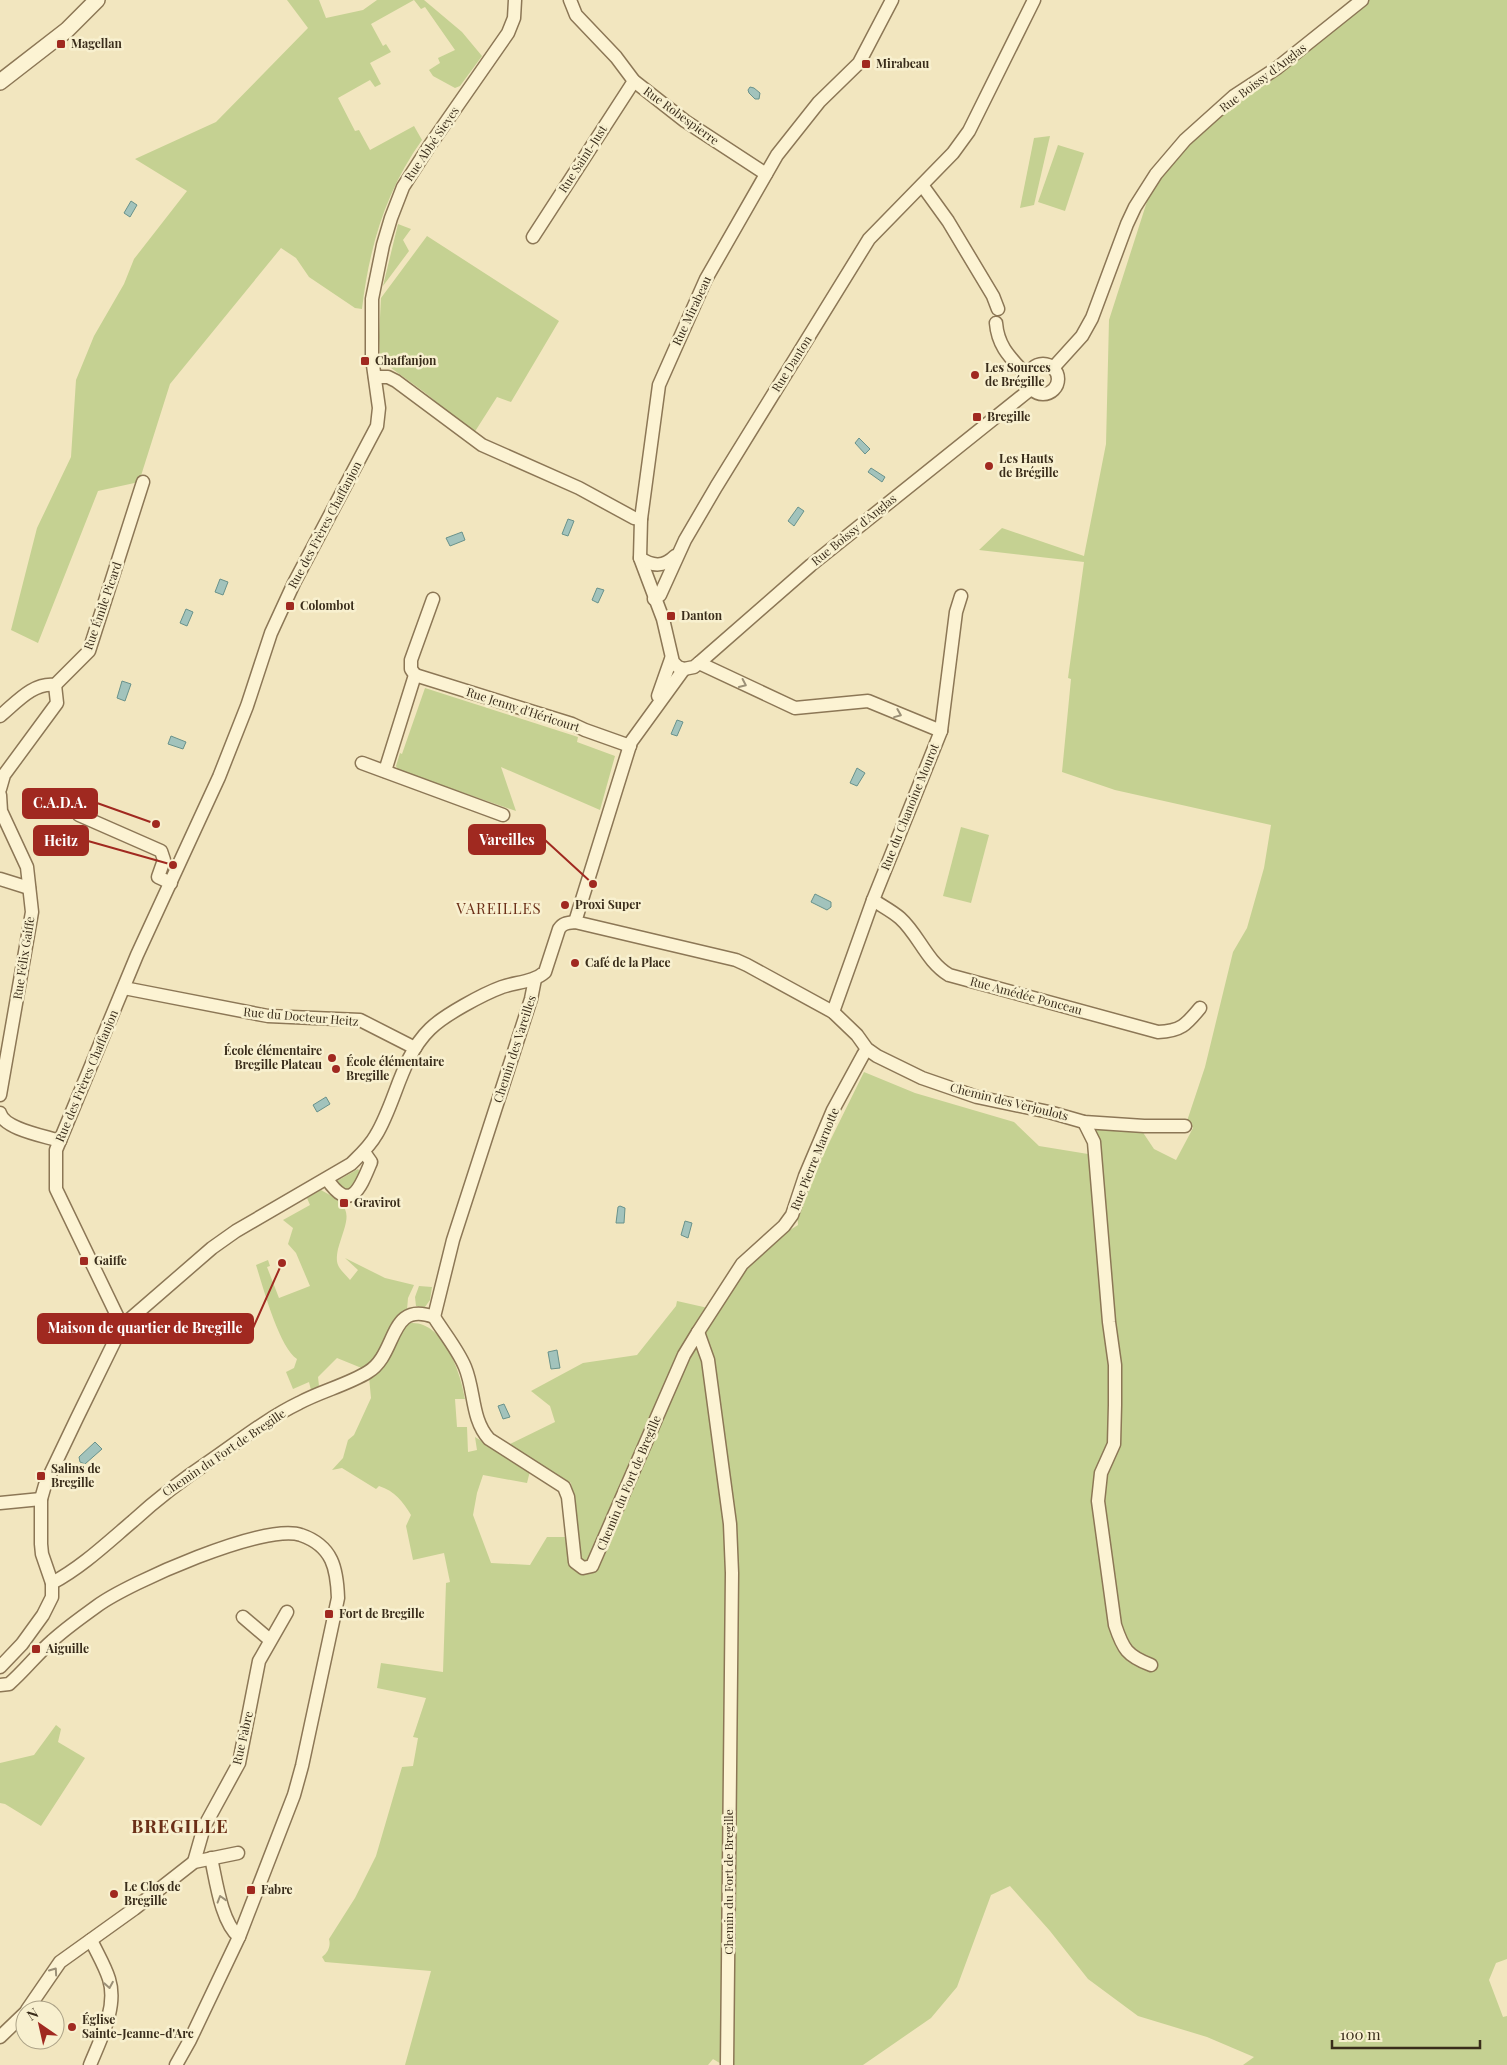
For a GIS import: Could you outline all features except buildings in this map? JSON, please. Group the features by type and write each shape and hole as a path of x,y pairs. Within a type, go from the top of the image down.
{"street":[{"path":"0,82 67,30 97,0"},
{"name":"Rue Abbé Sieyes","path":"372,299 383,245 403,187 508,33 514,18 515,0"},
{"name":"Rue Robespierre","path":"570,0 580,20 616,57 634,81 685,121 766,174"},
{"name":"Rue Mirabeau","path":"678,665 640,558 641,519 659,384 706,279 777,155 818,102 858,63 892,0"},
{"name":"Rue Danton","path":"654,599 660,595 677,555 716,487 869,239 953,154 969,131 1034,0"},
{"name":"Rue Boissy d'Anglas","path":"1054,368 1082,336 1089,324 1100,300 1135,206 1156,174 1185,140 1234,96 1277,68 1362,0"},
{"name":"Rue Saint-Just","path":"533,237 634,81"},
{"path":"922,185 948,221 993,296 998,309"},
{"name":"Rue des Frères Chaffanjon","path":"122,1326 56,1189 56,1150 170,882 219,777 247,706 271,633 377,426 379,408 372,358 372,299"},
{"path":"996,323 997,337 1004,350 1030,383 1042,394 1047,394 1055,388 1059,379 1054,368 1047,364 1037,365 1033,368 1030,383"},
{"path":"375,377 388,377 396,381 482,445 579,488 634,518 641,519"},
{"name":"Rue Boissy d'Anglas","path":"678,665 694,667 699,663 811,565 1030,383"},
{"name":"Rue Émile Picard","path":"55,685 90,651 144,482"},
{"path":"640,558 657,566 664,565 677,555"},
{"name":"Rue du Chanoine Mourot","path":"833,1012 873,900 941,731 956,612 961,596"},
{"path":"384,772 415,675 411,669 412,660 433,599"},
{"path":"699,663 795,708 868,702 941,731"},
{"path":"575,922 630,746 662,689 678,665"},
{"name":"Rue Jenny d'Héricourt","path":"415,675 572,724 630,746"},
{"path":"0,716 34,688 44,684 55,685 57,703 4,775 0,789"},
{"path":"362,763 503,815"},
{"name":"Rue Félix Gaiffe","path":"0,795 1,810 27,867 32,912 5,1041 0,1095"},
{"path":"79,815 161,851 164,860 158,877 170,882"},
{"path":"0,879 29,888"},
{"name":"Rue Amédée Ponceau","path":"873,900 900,918 915,936 929,958 939,969 949,975 1158,1032 1182,1028 1200,1008"},
{"name":"Chemin des Vareilles","path":"434,1317 453,1240 531,999 535,979 545,972 561,925 575,922"},
{"name":"Chemin des Verjoulots","path":"575,922 736,960 783,983 833,1012 877,1056 922,1078 956,1090 1084,1122 1144,1126 1185,1126"},
{"path":"0,1667 22,1644 43,1615 52,1597 52,1582 42,1554 41,1499 45,1485 76,1418 122,1326 220,1242 351,1164 364,1152 376,1135 415,1048 431,1028 456,1012 503,987 535,979"},
{"name":"Rue du Docteur Heitz","path":"124,988 268,1016 360,1020 415,1048"},
{"name":"Rue Pierre Marnotte","path":"698,1332 742,1264 784,1226 792,1215 833,1110 862,1055 868,1049"},
{"path":"0,1113 8,1125 60,1140"},
{"path":"1084,1122 1094,1142 1108,1312 1115,1365 1114,1444 1101,1473 1098,1501 1110,1602 1118,1635 1133,1659 1150,1665"},
{"path":"327,1179 334,1189 341,1194 348,1196 354,1194 360,1189 371,1162 364,1152"},
{"name":"Chemin du Fort de Bregille","path":"52,1582 71,1573 159,1498 267,1422 298,1403 368,1372 380,1362 401,1320 408,1316 426,1314 434,1317 465,1365 477,1422 481,1430 489,1439 560,1484 567,1492 573,1557 575,1562 583,1568 592,1566 684,1356 698,1332"},
{"name":"Chemin du Fort de Bregille","path":"698,1332 708,1360 730,1524 732,1554 727,2065"},
{"path":"0,1503 41,1499"},
{"path":"0,1686 9,1684 51,1641 99,1604 162,1572 225,1546 280,1533 300,1534 319,1544 332,1559 337,1575 338,1598 294,1795 238,1937 190,2040 176,2065"},
{"name":"Rue Fabre","path":"194,1862 204,1827 239,1764 259,1661 287,1612"},
{"path":"244,1617 270,1640"},
{"path":"34,2000 60,1962 134,1909 194,1862 238,1853"},
{"path":"211,1858 220,1898 232,1931 238,1937"},
{"path":"90,2065 106,2024 111,1995 109,1979 91,1940"},
{"path":"0,2036 15,2022"}],"green space":[{"path":"287,0 319,0 326,18 363,10 377,0 414,0 371,24 383,46 386,44 391,52 370,63 381,84 375,87 370,80 338,98 355,131 359,130 370,150 414,126 422,140 398,179 381,220 369,264 362,309 355,308 309,277 296,258 281,248 170,384 139,482 98,491 38,643 11,630 37,528 71,457 76,380 94,336 124,284 134,259 187,191 135,159 216,122 308,28"},
{"path":"414,0 424,0 462,32 482,56 460,86 455,88 433,76 429,70 440,63 438,58 455,50 425,7 421,9"},
{"path":"1361,0 1507,0 1507,1959 1496,1963 1489,1980 1503,2017 1507,2016 1507,2065 1243,2065 1254,2057 1207,2037 1138,2016 1088,1979 1050,1931 1010,1886 991,1895 957,1987 931,2018 863,2065 723,2065 713,2059 708,2065 405,2065 431,1971 325,1962 322,1957 330,1944 329,1939 355,1898 376,1856 402,1767 413,1766 418,1738 413,1737 426,1698 377,1688 381,1663 443,1672 446,1583 450,1582 444,1553 413,1560 406,1526 411,1515 402,1501 390,1491 379,1486 376,1489 342,1468 332,1470 343,1458 348,1440 354,1435 371,1398 369,1377 386,1364 401,1332 410,1323 422,1324 441,1339 455,1363 463,1388 465,1399 455,1399 457,1427 467,1427 468,1452 477,1450 475,1437 530,1471 527,1483 483,1475 473,1515 491,1563 530,1565 547,1537 565,1537 577,1534 571,1483 508,1445 555,1422 550,1406 531,1391 583,1363 637,1355 676,1306 677,1301 708,1308 768,1244 798,1225 797,1208 864,1072 915,1093 1014,1122 1039,1146 1088,1154 1086,1128 1140,1128 1154,1149 1176,1160 1193,1128 1187,1121 1205,1067 1233,952 1247,928 1264,868 1271,825 1115,790 1062,772 1071,679 1068,678 1084,562 979,550 1002,528 1084,556 1106,444 1109,320 1151,189 1184,148 1245,95"},
{"path":"1050,136 1034,205 1020,208 1034,138"},
{"path":"1058,145 1084,153 1065,211 1038,202"},
{"path":"398,224 411,229 403,240 409,251 383,286"},
{"path":"427,236 559,321 511,402 497,397 474,433 424,392 387,365 380,354 381,298"},
{"path":"425,688 578,737 577,742 615,756 600,810 501,767 516,811 398,770 396,766 400,753 402,754"},
{"path":"961,827 989,835 971,903 943,896"},
{"path":"358,1169 360,1172 356,1185 345,1191 336,1184 337,1181"},
{"path":"321,1190 340,1202 346,1214 338,1249 337,1263 350,1280 358,1270 345,1258 385,1278 414,1285 408,1298 407,1310 392,1324 380,1356 364,1369 337,1358 318,1377 319,1386 311,1390 309,1382 293,1389 286,1372 294,1368 297,1359 290,1352 278,1330 256,1265 268,1260 270,1266 267,1267 279,1298 310,1286 296,1253 288,1244 293,1228 283,1220 310,1205 307,1198"},
{"path":"419,1286 432,1287 430,1300 425,1307 416,1306 415,1297"},
{"path":"56,1725 61,1729 58,1742 85,1758 41,1826 5,1804 0,1803 0,1763 34,1755"}],"water":[{"path":"750,87 760,93 759,99 755,99 749,93"},
{"path":"131,201 137,205 130,217 124,213"},
{"path":"859,438 870,449 865,454 855,443"},
{"path":"871,468 885,477 882,482 868,472"},
{"path":"798,507 804,511 794,526 788,521"},
{"path":"568,519 574,521 568,536 562,534"},
{"path":"462,532 465,540 450,546 446,538"},
{"path":"220,579 228,582 223,595 215,592"},
{"path":"597,588 604,590 598,603 592,600"},
{"path":"186,609 193,612 187,626 180,623"},
{"path":"122,681 131,684 125,701 117,698"},
{"path":"677,720 683,722 677,736 671,734"},
{"path":"171,736 186,742 183,749 168,744"},
{"path":"857,768 865,773 857,786 850,783"},
{"path":"815,894 831,902 831,907 827,910 811,902"},
{"path":"326,1097 330,1104 317,1112 313,1105"},
{"path":"618,1207 625,1208 624,1223 616,1223"},
{"path":"685,1221 692,1223 688,1238 681,1235"},
{"path":"557,1350 560,1368 551,1369 548,1352"},
{"path":"504,1404 510,1417 503,1419 498,1406"},
{"path":"95,1442 102,1449 85,1464 80,1462 79,1457"}],"place":[{"name":"Magellan","path":"61,44"},
{"name":"Mirabeau","path":"866,64"},
{"name":"Chaffanjon","path":"365,361"},
{"name":"Les Sources de Brégille","path":"975,375"},
{"name":"Bregille","path":"977,417"},
{"name":"Les Hauts de Brégille","path":"989,466"},
{"name":"Colombot","path":"290,606"},
{"name":"Danton","path":"671,616"},
{"name":"C.A.D.A.","path":"156,824"},
{"name":"Heitz","path":"173,865"},
{"name":"Vareilles","path":"593,884"},
{"name":"Proxi Super","path":"565,905"},
{"name":"Café de la Place","path":"575,963"},
{"name":"École élémentaire Bregille Plateau","path":"332,1058"},
{"name":"École élémentaire Bregille","path":"336,1069"},
{"name":"Gravirot","path":"344,1203"},
{"name":"Gaiffe","path":"84,1261"},
{"name":"Maison de quartier de Bregille","path":"282,1263"},
{"name":"Salins de Bregille","path":"41,1476"},
{"name":"Fort de Bregille","path":"329,1614"},
{"name":"Aiguille","path":"36,1649"},
{"name":"Fabre","path":"251,1890"},
{"name":"Le Clos de Bregille","path":"114,1894"},
{"name":"Église Sainte-Jeanne-d'Arc","path":"72,2027"}],"district":[{"name":"VAREILLES","path":"499,909"},
{"name":"BREGILLE","path":"180,1827"}]}
